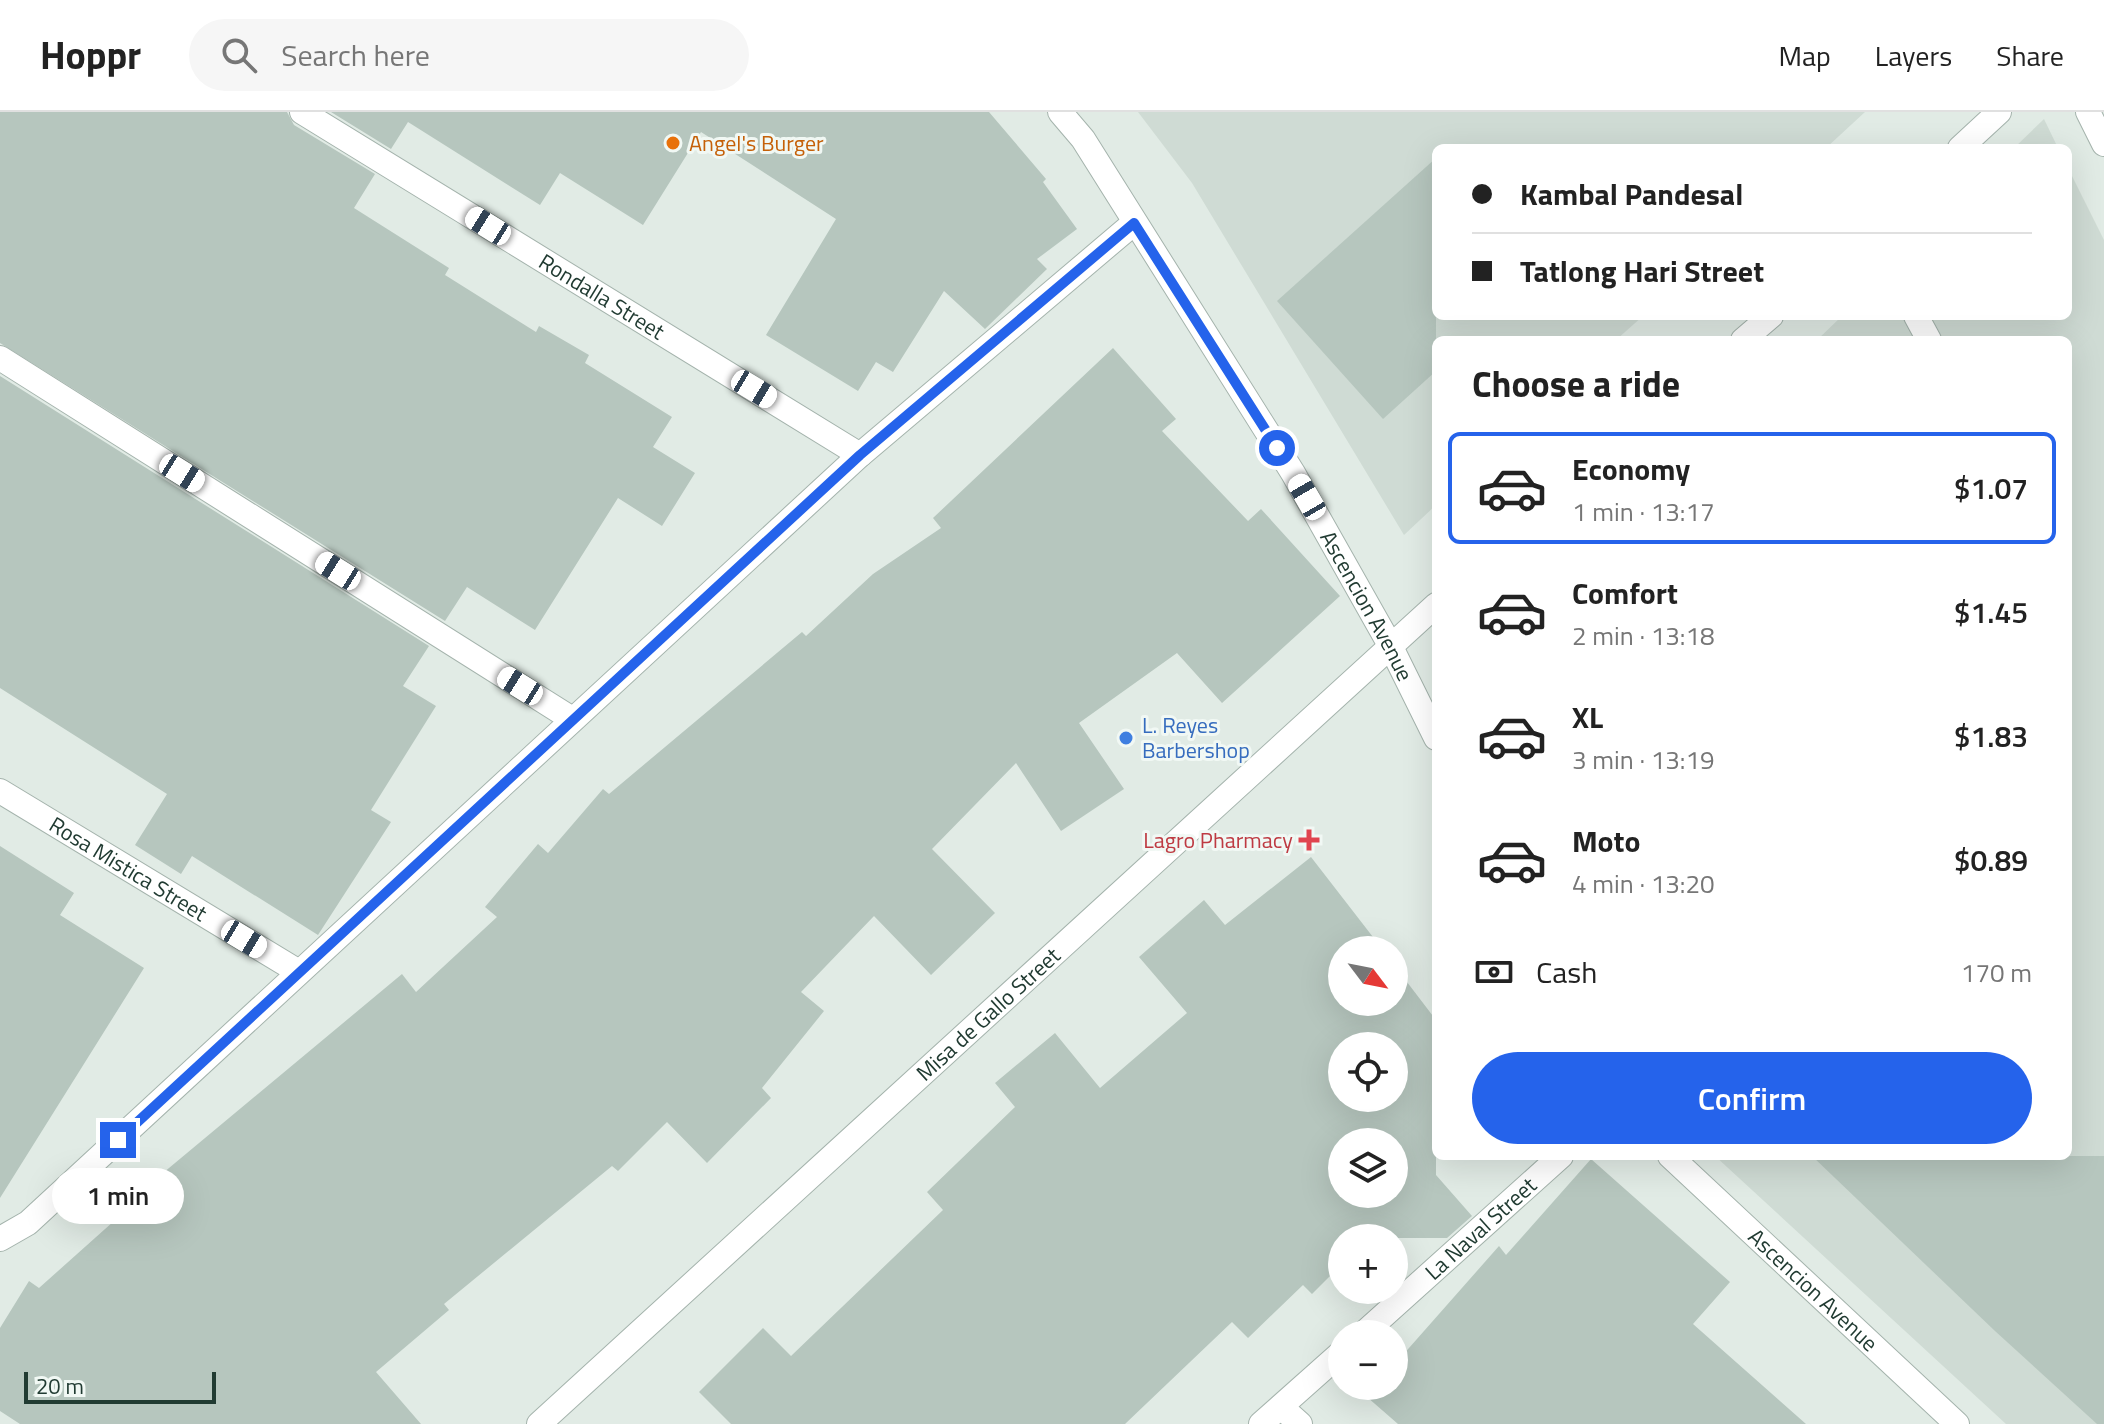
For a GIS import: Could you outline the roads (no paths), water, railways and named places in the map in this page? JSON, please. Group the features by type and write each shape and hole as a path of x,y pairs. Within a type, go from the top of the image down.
{"street":[{"name":"Rondalla Street","path":"302,112 860,455"},
{"name":"Ascencion Avenue","path":"1060,112 1083,139 1293,473 1390,645 1432,730"},
{"path":"1964,144 1999,112"},
{"path":"2088,112 2104,144"},
{"path":"0,1239 28,1223 860,455 1134,223"},
{"path":"1748,336 1766,320"},
{"path":"0,358 572,719"},
{"name":"Misa de Gallo Street","path":"539,1424 1432,608"},
{"name":"Rosa Mistica Street","path":"0,791 299,972"},
{"name":"La Naval Street","path":"1379,1320 1557,1160"},
{"name":"Ascencion Avenue","path":"1674,1160 1957,1424"},
{"path":"1261,1424 1328,1365"},
{"path":"1281,1407 1300,1424"}],"place":[{"name":"Angel's Burger","path":"673,143"},
{"name":"L. Reyes Barbershop","path":"1126,738"},
{"name":"Lagro Pharmacy","path":"1309,840"}]}
